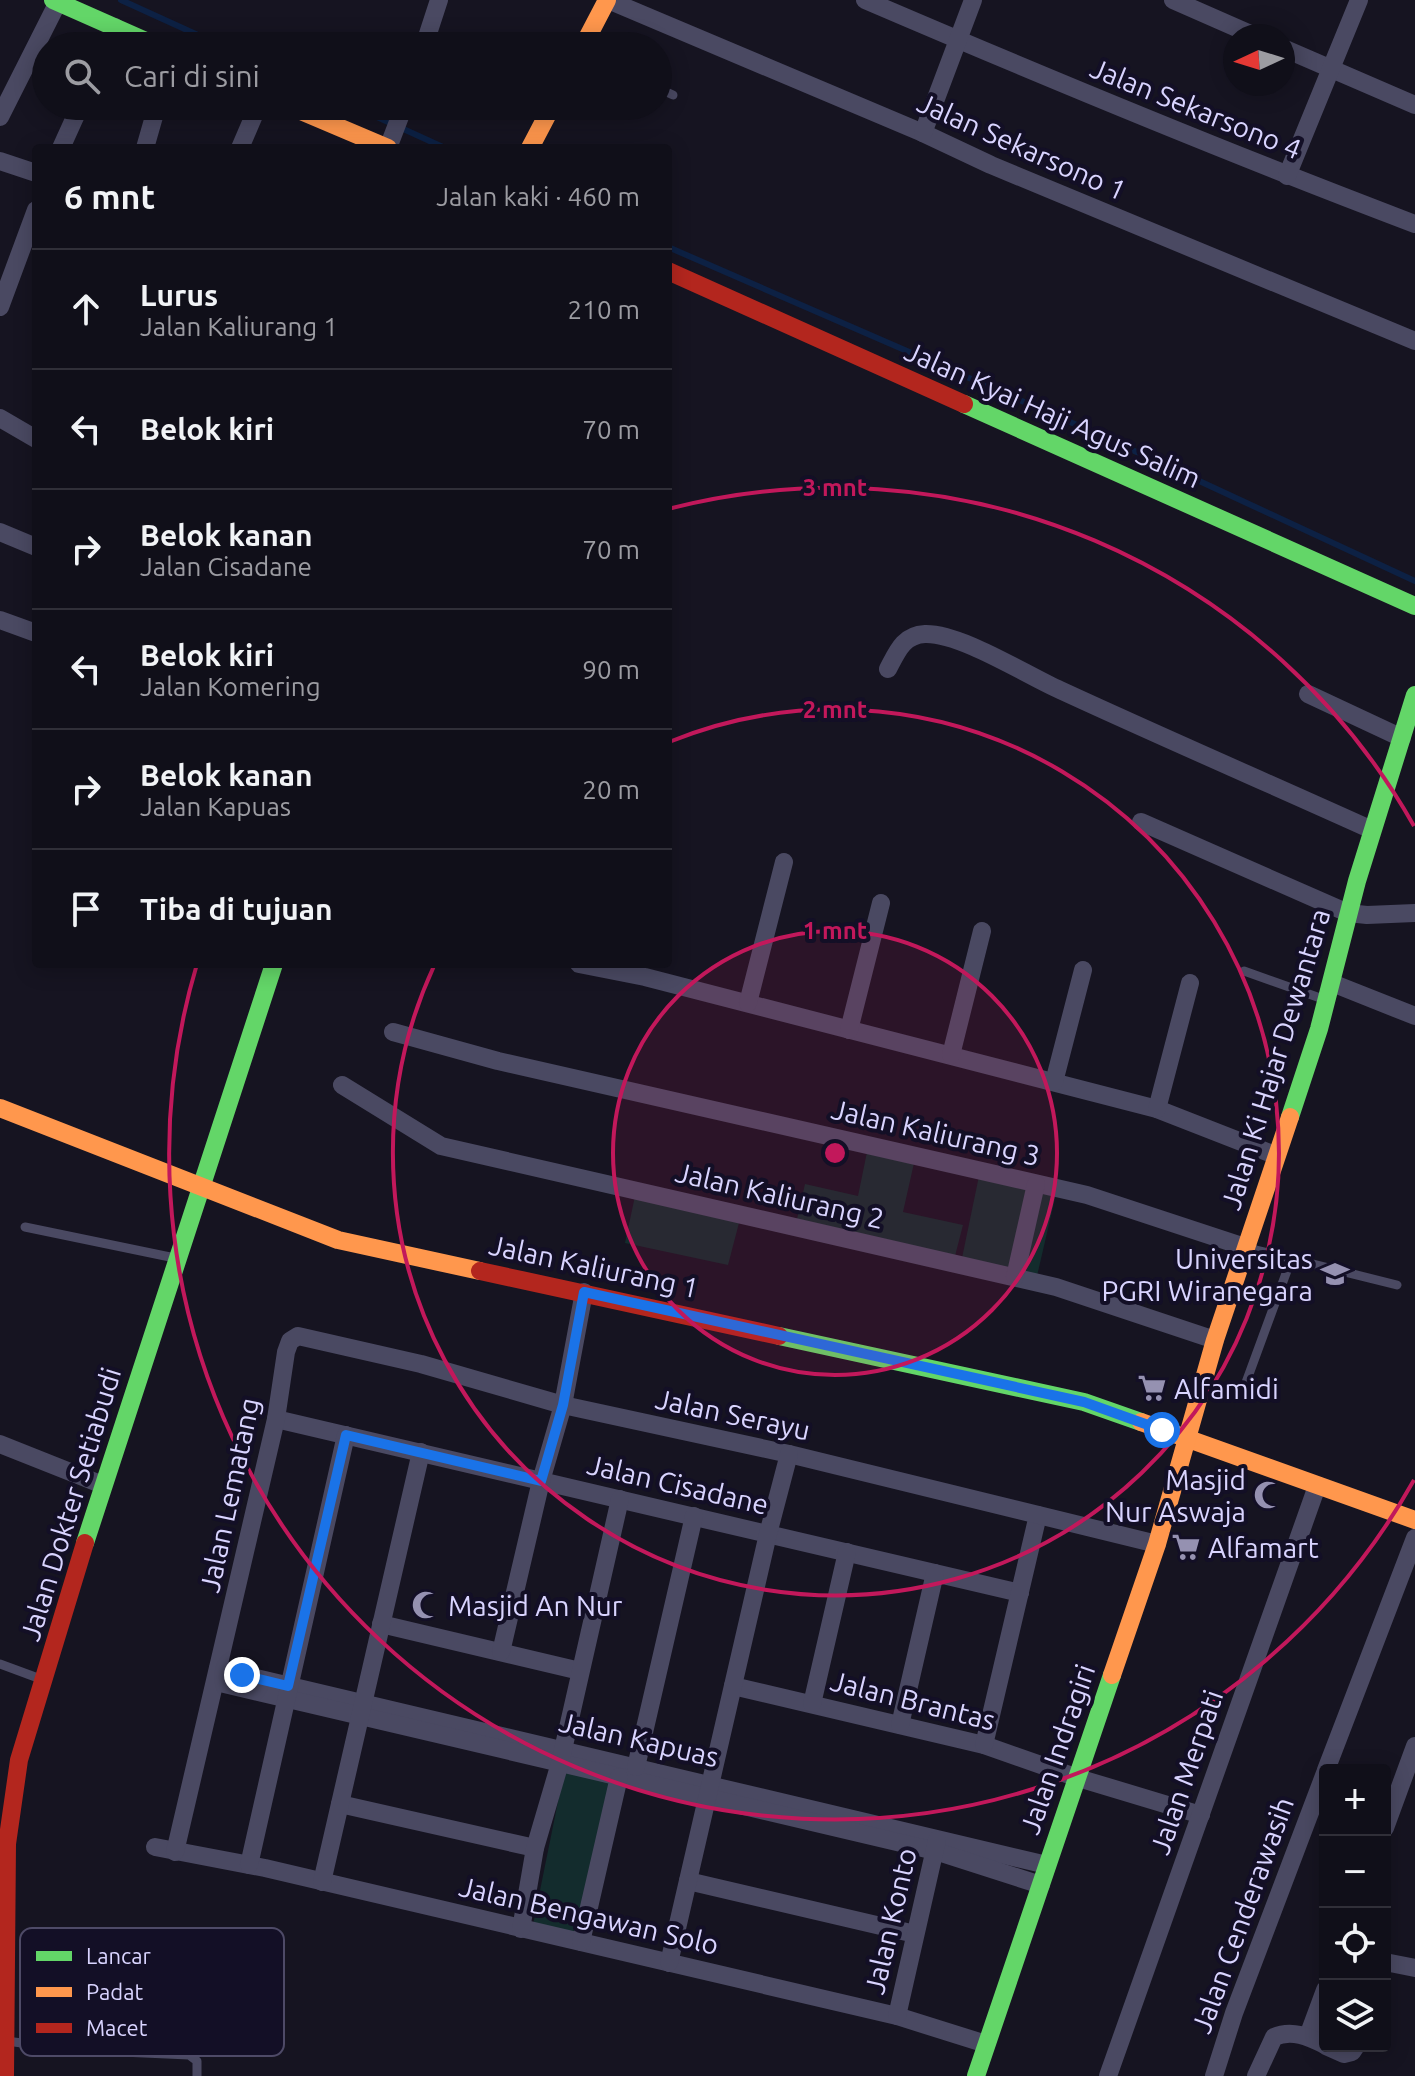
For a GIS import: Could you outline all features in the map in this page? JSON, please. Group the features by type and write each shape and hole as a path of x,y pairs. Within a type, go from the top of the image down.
{"main road":[{"path":"590,32 607,0"},
{"path":"65,3 126,32"},
{"path":"318,120 368,144"},
{"path":"532,144 545,120"},
{"name":"Jalan Kyai Haji Agus Salim","path":"672,273 1415,606"},
{"name":"Jalan Ki Hajar Dewantara","path":"1188,1439 1215,1340 1248,1248 1329,992 1372,830 1415,695"},
{"name":"Jalan Dokter Setiabudi","path":"5,2076 3,1946 7,1844 19,1760 103,1485 272,971"},
{"name":"Jalan Kaliurang 1","path":"0,1108 338,1240 1084,1402 1415,1520"},
{"name":"Jalan Indragiri","path":"976,2076 1157,1544 1188,1439"}],"street":[{"path":"429,32 439,0"},
{"name":"Jalan Sekarsono 1","path":"607,0 923,133 1033,183 1415,341"},
{"name":"Jalan Sekarsono 4","path":"865,0 1287,176 1415,224"},
{"path":"923,133 973,0"},
{"path":"1173,0 1228,24"},
{"path":"1287,176 1359,0"},
{"path":"48,32 65,3"},
{"path":"113,32 115,27"},
{"path":"1295,53 1415,105"},
{"path":"0,117 32,61"},
{"path":"63,144 74,120"},
{"path":"146,144 153,120"},
{"path":"242,144 252,120"},
{"path":"390,144 399,120"},
{"path":"0,161 32,172"},
{"path":"0,307 32,221"},
{"path":"0,418 32,437"},
{"path":"0,532 32,545"},
{"path":"0,620 32,632"},
{"path":"888,669 903,642 912,636 930,634 955,640 1056,689 1372,830"},
{"path":"1308,694 1402,738"},
{"path":"1141,822 1347,919 1415,913"},
{"path":"748,1003 784,862"},
{"path":"849,1030 881,903"},
{"path":"951,1055 982,931"},
{"path":"624,968 647,970 748,1003 1157,1109 1275,1155"},
{"path":"1054,1082 1083,970"},
{"path":"1157,1109 1190,983"},
{"path":"1329,992 1415,1016"},
{"name":"Jalan Kaliurang 3","path":"393,1032 498,1061 1087,1195 1248,1248"},
{"name":"Jalan Kaliurang 2","path":"342,1085 441,1146 1056,1287 1215,1340"},
{"path":"1015,1277 1036,1184"},
{"path":"501,1652 541,1481 563,1405 584,1292"},
{"name":"Jalan Serayu","path":"298,1336 421,1364 563,1405 789,1454 1157,1544"},
{"name":"Jalan Lematang","path":"175,1852 276,1419 286,1352 290,1341 298,1336"},
{"name":"Jalan Cisadane","path":"276,1419 1020,1593"},
{"path":"249,1865 346,1435"},
{"path":"0,1444 103,1485"},
{"path":"322,1882 421,1452"},
{"path":"669,1963 789,1454"},
{"name":"Jalan Merpati","path":"1108,2076 1317,1486"},
{"path":"521,1929 535,1848 561,1756 620,1499"},
{"path":"984,1745 1038,1515"},
{"path":"636,1767 694,1516"},
{"name":"Jalan Cenderawasih","path":"1329,1764 1415,1538"},
{"path":"812,1704 847,1552"},
{"path":"900,1725 935,1573"},
{"path":"381,1624 580,1671"},
{"name":"Jalan Kapuas","path":"217,1676 561,1756 636,1767 709,1791"},
{"name":"Jalan Brantas","path":"733,1686 984,1745 1078,1778 1201,1815"},
{"path":"1391,1812 1415,1746"},
{"name":"Jalan Kapuas","path":"561,1756 619,1777 709,1791 936,1844 1047,1865"},
{"path":"581,1942 619,1777"},
{"name":"Jalan Cenderawasih","path":"1214,2076 1234,2013 1319,1790"},
{"path":"340,1804 535,1848"},
{"name":"Jalan Kapuas","path":"936,1844 1041,1885"},
{"name":"Jalan Konto","path":"897,2016 936,1844"},
{"name":"Jalan Bengawan Solo","path":"155,1847 249,1865 897,2016 986,2044"},
{"path":"688,1881 915,1934"},
{"path":"1391,1963 1415,1968"},
{"path":"1308,2036 1319,2006"},
{"path":"1256,2076 1274,2037 1286,2033 1308,2036 1319,2042"}],"lane":[{"path":"1244,971 1329,992"},
{"path":"25,1227 178,1258"},
{"path":"1248,1248 1397,1285"},
{"path":"1241,1396 1292,1257"},
{"path":"0,1664 45,1681"},
{"path":"5,2041 20,2043"},
{"path":"190,2056 197,2061 197,2076"}],"green space":[{"path":"867,1152 914,1163 903,1212 963,1225 955,1256 797,1219 805,1184 858,1196"},
{"path":"979,1176 1056,1194 1037,1276 962,1258"},
{"path":"635,1196 740,1219 728,1265 625,1243"},
{"path":"564,1772 610,1781 577,1936 533,1925"}],"waterway":[{"path":"121,0 191,32"},
{"path":"384,120 436,144"},
{"path":"672,249 1100,435 1415,581"}],"traffic: fast":[{"path":"53,0 125,32"},
{"path":"964,404 1415,606"},
{"path":"1290,1117 1319,1029 1357,881 1415,695"},
{"path":"85,1543 273,968"},
{"path":"779,1336 1084,1402 1141,1422"},
{"path":"976,2076 1112,1675"}],"traffic: slow":[{"path":"590,32 607,0"},
{"path":"322,120 379,144"},
{"path":"532,144 545,120"},
{"path":"0,1108 338,1240 480,1271"},
{"path":"1112,1675 1157,1544 1215,1340 1290,1117"},
{"path":"1141,1422 1415,1520"}],"traffic: jam":[{"path":"672,273 964,404"},
{"path":"480,1271 779,1336"},
{"path":"5,2076 7,1844 19,1760 85,1543"}],"place":[{"name":"Universitas PGRI Wiranegara","path":"1335,1274"},
{"name":"Alfamidi","path":"1152,1388"},
{"name":"Masjid Nur Aswaja","path":"1268,1495"},
{"name":"Alfamart","path":"1186,1547"},
{"name":"Masjid An Nur","path":"426,1605"}],"route":[{"path":"242,1675 288,1686 346,1435 541,1481 563,1405 584,1292 1084,1402 1162,1430"}]}
